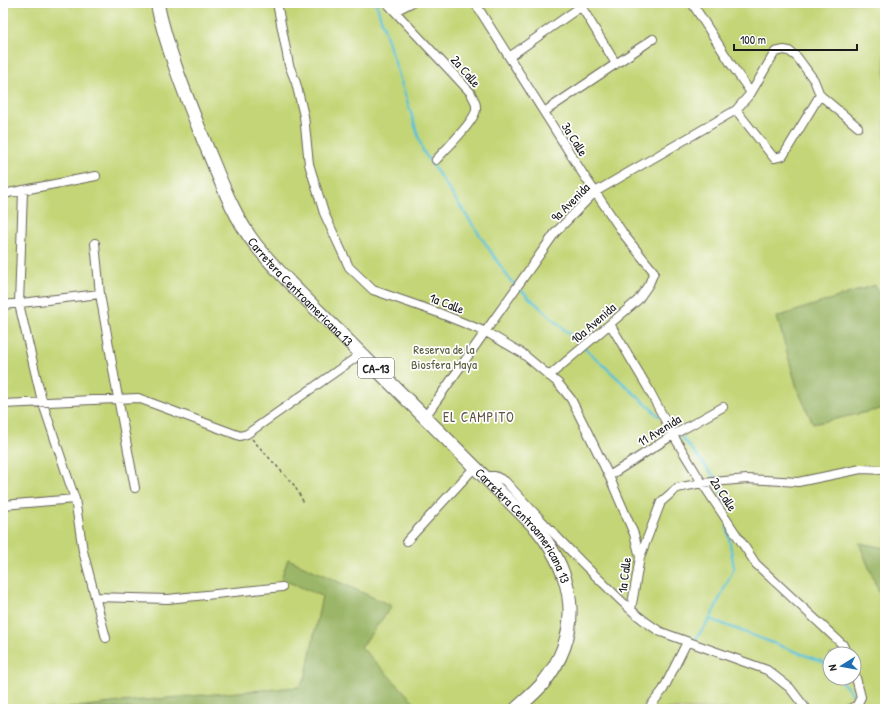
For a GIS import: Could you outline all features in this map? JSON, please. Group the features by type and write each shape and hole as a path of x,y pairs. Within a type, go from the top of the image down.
{"highway":[{"name":"Carretera Centroamericana 13","path":"157,3 183,89 222,184 238,217 255,244 290,283 536,529 554,552 566,583 569,600 570,617 568,636 562,653 544,682 516,709"}],"street":[{"name":"1a Calle","path":"277,3 289,65 296,83 304,116 309,164 324,212 349,267 373,290 439,313 486,332 522,353 558,383 571,399 609,476 634,534 640,557 631,610"},
{"name":"2a Calle","path":"387,3 470,92 476,103 477,110 472,120 436,160"},
{"path":"395,12 411,3"},
{"name":"3a Calle","path":"475,3 595,192 625,236 654,272 649,284"},
{"path":"692,3 732,67 751,93"},
{"path":"508,57 584,5 616,64"},
{"path":"544,112 653,39"},
{"name":"9a Avenida","path":"425,417 555,234 595,192 736,110 751,93 775,52 784,50 789,51 797,57 814,80 820,95"},
{"path":"736,110 774,158 783,156 820,95 858,127"},
{"path":"3,194 96,176"},
{"path":"23,191 19,304 42,402 75,499 83,551 106,638"},
{"path":"95,243 100,294 135,488"},
{"name":"10a Avenida","path":"548,376 638,300 649,284"},
{"path":"3,305 100,294"},
{"name":"2a Calle","path":"610,324 702,483 756,564 843,646"},
{"path":"3,404 138,398 240,436 247,434 361,354"},
{"name":"11 Avenida","path":"609,476 673,435 723,407"},
{"path":"640,557 661,502 677,488 702,483 747,479 798,482 861,469 885,470"},
{"path":"407,541 479,472"},
{"name":"1a Calle","path":"479,472 495,476 505,482 584,565 631,610 650,625 662,632 687,642 767,670 790,688 806,709"},
{"path":"3,505 75,499"},
{"path":"95,597 168,599 282,587"},
{"path":"648,709 663,690 687,642"},
{"path":"850,709 857,705 861,697 858,686"}],"path":[{"path":"247,434 294,485 304,503"}],"green space":[{"name":"Reserva de la Biosfera Maya","path":"3,3 885,3 885,709 3,709"},
{"path":"875,285 885,311 885,408 813,424 797,388 777,317"},
{"path":"859,543 885,548 885,607"},
{"path":"288,559 392,606 361,647 421,709 60,709 121,702 298,687 305,679 322,596 281,579"}],"waterway":[{"path":"376,3 423,151 510,280 659,416"},
{"path":"678,433 717,480"},
{"path":"720,484 725,512"},
{"path":"694,641 710,619 734,568 727,525"},
{"path":"710,619 822,662"},
{"path":"685,654 691,645"},
{"path":"845,686 867,709"}],"district":[{"name":"EL CAMPITO","path":"479,416"}]}
